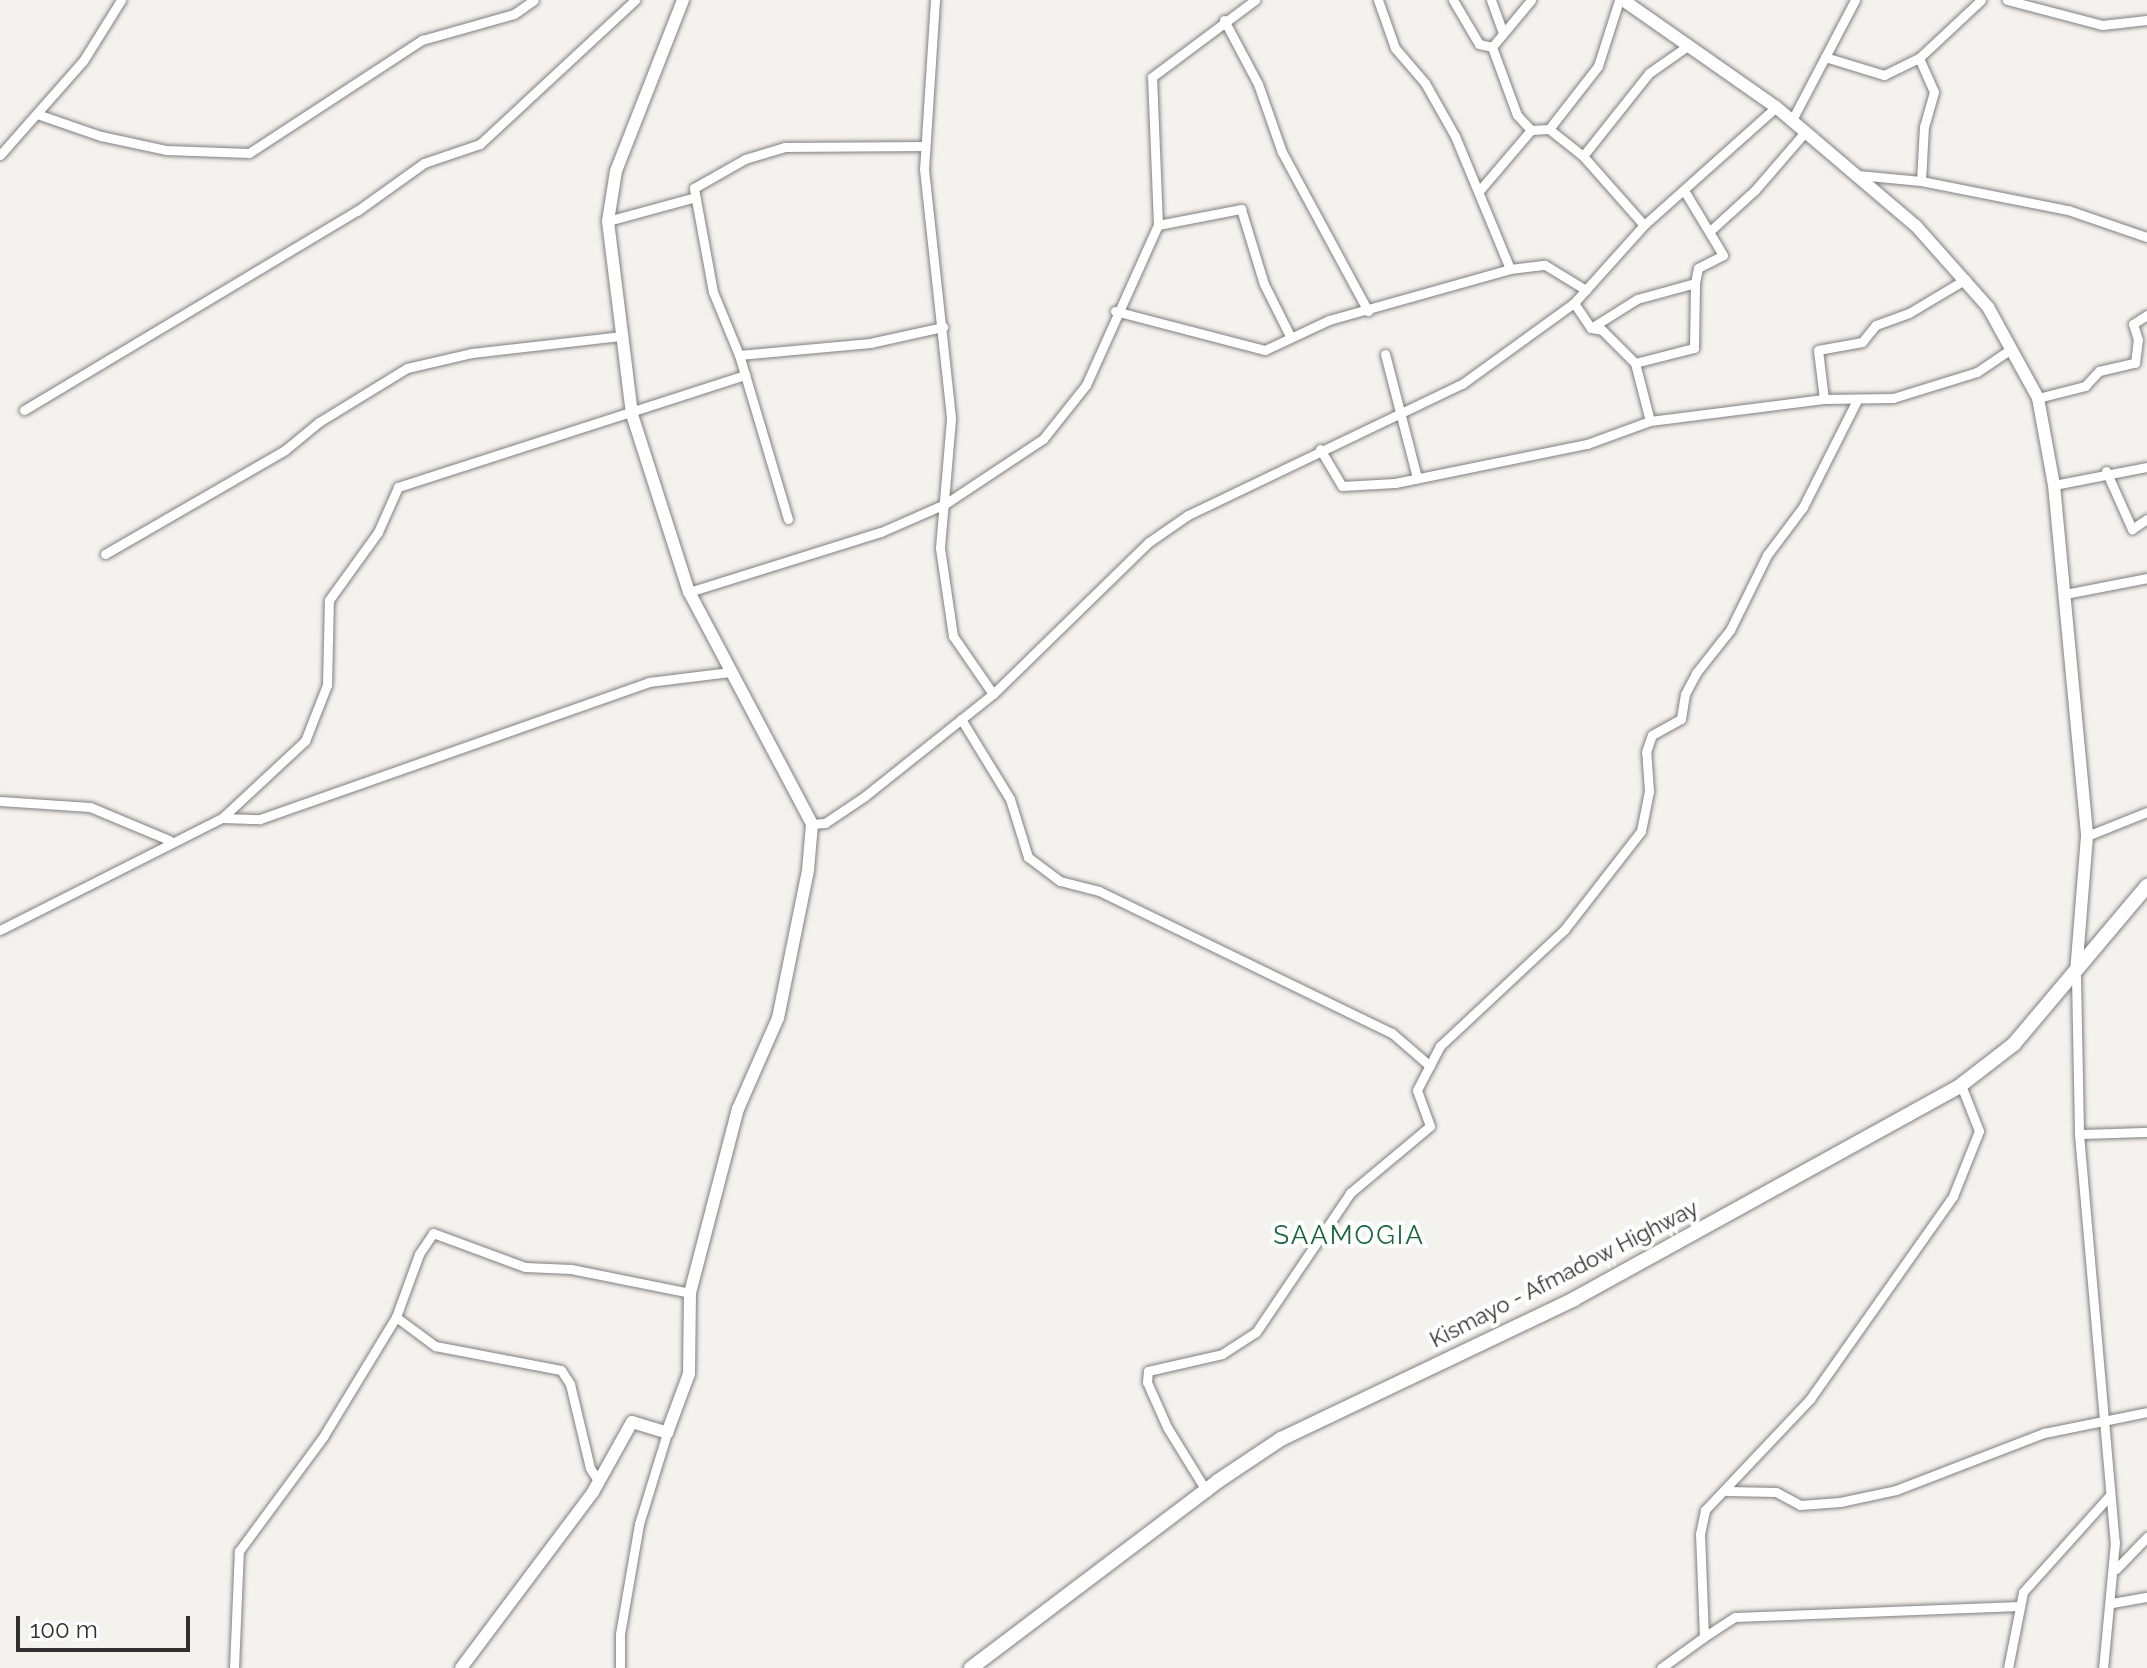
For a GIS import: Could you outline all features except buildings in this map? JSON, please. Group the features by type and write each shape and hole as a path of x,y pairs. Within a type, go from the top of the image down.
{"main road":[{"name":"Kismayo - Afmadow Highway","path":"971,1668 1281,1439 1574,1299 1961,1085 2014,1044 2076,976 2147,886"}],"street":[{"path":"0,155 83,61 121,0"},
{"path":"37,114 101,136 166,150 249,153 422,40 514,14 534,0"},
{"path":"24,410 357,211 424,163 480,144 635,0"},
{"path":"620,1668 620,1634 639,1524 689,1374 690,1293 738,1109 778,1018 808,870 812,824 689,592 632,414 608,221 616,171 683,0"},
{"path":"935,0 924,146 951,419 940,548 953,636 993,694"},
{"path":"689,592 881,532 945,504 1043,439 1086,385 1115,311 1158,225 1152,77 1224,20 1255,0"},
{"path":"1378,0 1395,48 1425,83 1479,191 1510,269"},
{"path":"1453,0 1479,44 1492,47"},
{"path":"1491,0 1503,33"},
{"path":"1492,47 1531,0"},
{"path":"1549,129 1598,66 1621,0 1776,107 1858,175 1966,279 2038,398 2054,485 2087,836 2076,976 2079,1134 2116,1569 2103,1668"},
{"path":"1792,120 1855,0"},
{"path":"1825,57 1877,76 1919,58 1981,0"},
{"path":"2007,0 2102,25 2147,20"},
{"path":"1224,20 1258,84 1282,152 1368,311"},
{"path":"1583,156 1649,73 1689,45"},
{"path":"1492,47 1517,115 1531,130"},
{"path":"1919,58 1934,92 1924,126 1921,181"},
{"path":"812,824 825,823 865,796 993,694 1149,542 1188,515 1320,449 1462,384 1574,303 1644,225 1685,192 1776,107"},
{"path":"1479,191 1531,130 1549,129 1583,156 1644,225"},
{"path":"1710,231 1755,190 1806,131"},
{"path":"788,519 739,355 713,292 692,198 694,188 745,159 785,147 924,146"},
{"path":"1858,175 1921,181 2077,212 2147,237"},
{"path":"1635,363 1694,348 1698,268 1723,255 1685,192"},
{"path":"608,221 692,198"},
{"path":"1158,225 1241,209 1264,284 1290,336"},
{"path":"1115,311 1265,350 1290,336 1510,269 1545,265 1586,290"},
{"path":"1824,399 1818,350 1862,342 1876,325 1909,313 1966,279"},
{"path":"1591,328 1637,299 1695,283"},
{"path":"1574,303 1591,328 1602,330 1635,363 1650,421"},
{"path":"2038,398 2085,386 2099,371 2135,363 2138,340 2133,324 2147,315"},
{"path":"739,355 870,343 943,327"},
{"path":"105,554 285,450 319,422 407,368 472,353 622,336"},
{"path":"1320,449 1342,486 1417,478 1587,444 1650,421 1824,399 1857,400 1936,386 1977,372 2011,349"},
{"path":"1385,354 1397,415 1417,478"},
{"path":"0,930 169,840 222,818 305,741 327,685 329,600 378,532 398,487 632,414 745,375"},
{"path":"1207,1492 1167,1427 1147,1382 1148,1371 1222,1354 1256,1332 1350,1193 1430,1126 1417,1090 1440,1046 1502,993 1580,913 1641,831 1649,791 1646,752 1652,735 1681,719 1685,694 1696,673 1730,630 1767,555 1803,507 1857,400"},
{"path":"2054,485 2106,471 2147,467"},
{"path":"2106,471 2132,529 2147,519"},
{"path":"2065,594 2147,578"},
{"path":"222,818 260,819 649,682 731,672"},
{"path":"961,719 1010,799 1028,857 1050,873 1099,891 1392,1033 1430,1066"},
{"path":"0,801 90,807 169,840"},
{"path":"2087,836 2147,812"},
{"path":"1704,1637 1700,1534 1705,1510 1727,1491 1750,1457 1810,1399 1953,1196 1979,1131 1961,1085"},
{"path":"2079,1134 2147,1132"},
{"path":"234,1668 239,1551 323,1437 396,1317 419,1254 433,1233 525,1267 571,1269 690,1293"},
{"path":"396,1317 435,1346 561,1370 570,1384 590,1468 599,1482"},
{"path":"1727,1491 1776,1492 1800,1505 1840,1502 1896,1490 2044,1433 2147,1412"},
{"path":"461,1668 599,1482 632,1422 667,1433"},
{"path":"2008,1668 2023,1592 2110,1495"},
{"path":"2116,1569 2147,1537"},
{"path":"2112,1603 2147,1597"},
{"path":"1661,1668 1735,1617 2020,1606"}],"district":[{"name":"SAAMOGIA","path":"1349,1236"}]}
